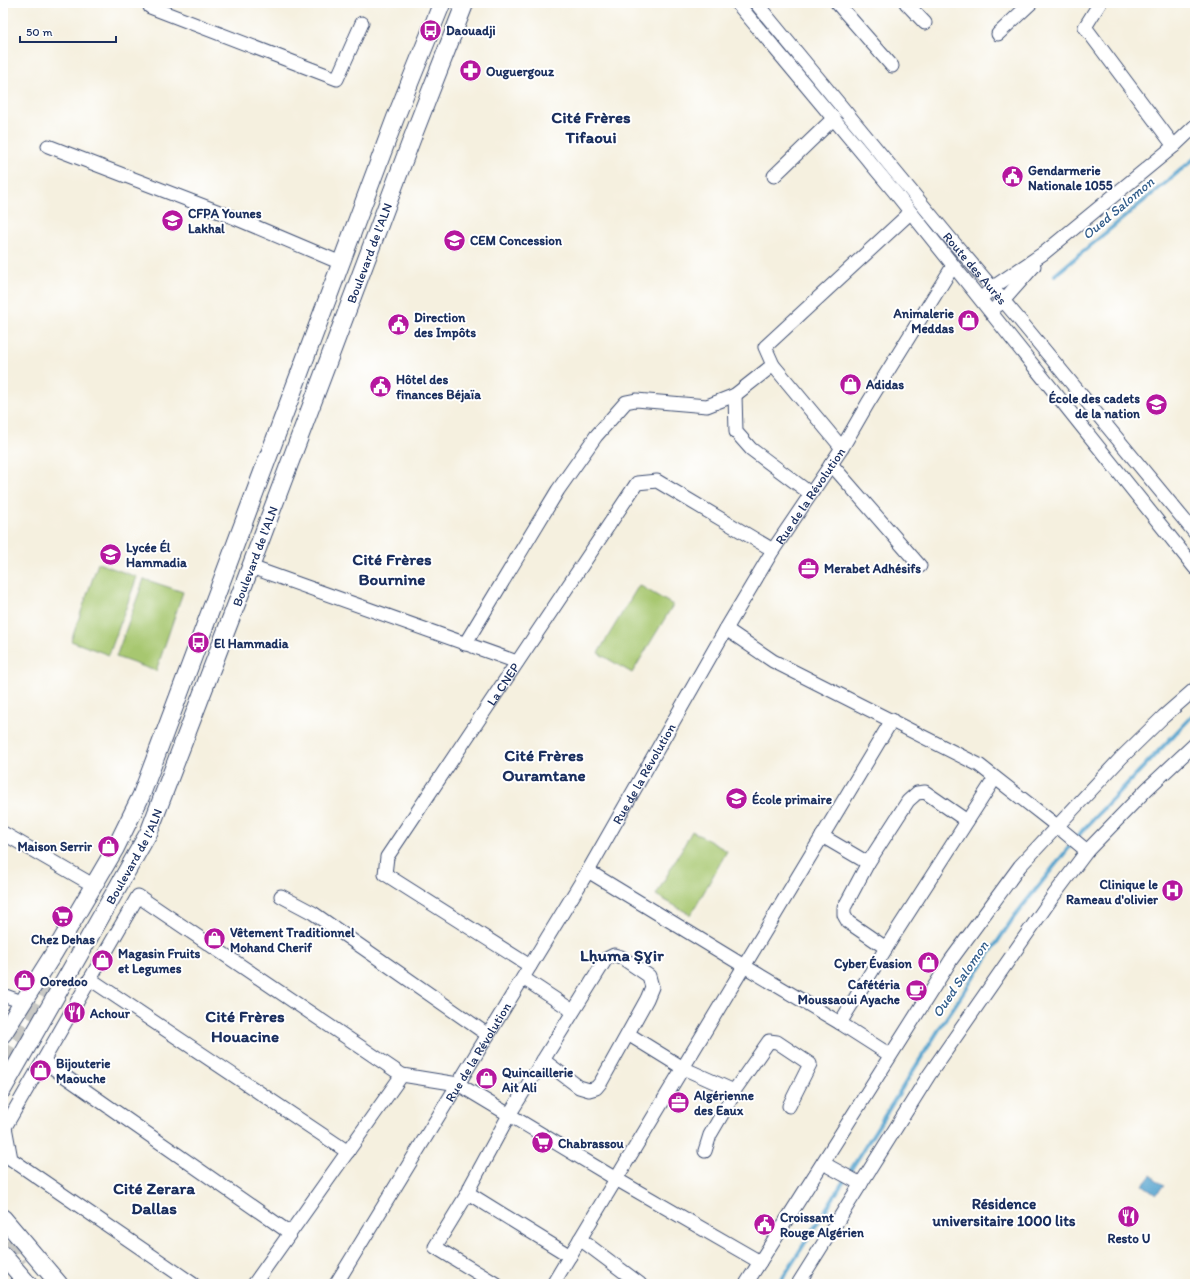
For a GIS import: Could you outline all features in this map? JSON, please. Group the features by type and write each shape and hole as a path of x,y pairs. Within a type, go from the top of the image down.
{"main road":[{"name":"Boulevard de l'ALN","path":"3,1034 54,953 115,849 141,796 395,119 442,3"},
{"name":"Boulevard de l'ALN","path":"3,1089 149,832 251,567 416,128 465,3"},
{"path":"3,1218 59,1284"},
{"path":"3,1255 28,1284"}],"street":[{"path":"149,3 150,7 337,79 362,23"},
{"name":"Route des Aurès","path":"737,3 893,190 1195,568"},
{"path":"748,17 757,3"},
{"name":"Route des Aurès","path":"757,3 1195,533"},
{"path":"838,3 892,66"},
{"path":"906,3 925,23"},
{"path":"998,34 1031,3"},
{"path":"1100,3 1086,27 1174,146"},
{"path":"774,176 834,118"},
{"path":"981,299 992,288 1048,250 1174,146 1195,126"},
{"path":"48,146 235,218 341,263"},
{"path":"842,448 773,365 765,347 910,213"},
{"path":"990,310 1003,301 1048,250"},
{"name":"Rue de la Révolution","path":"342,1282 458,1084 588,871 726,629 773,550 842,448 868,403 953,266"},
{"path":"465,644 558,490 596,436 626,402 636,400 707,406 735,395 773,365"},
{"path":"735,395 736,432 751,449 811,494"},
{"path":"831,464 920,566"},
{"name":"La CNEP","path":"530,966 385,874 387,857 637,483 657,481 773,550"},
{"path":"251,567 517,662"},
{"path":"726,629 773,661 979,765 1087,851"},
{"path":"746,1284 827,1164 890,1055 951,960 1020,866 1122,757 1163,717 1195,689"},
{"path":"553,1284 892,720"},
{"path":"798,1284 858,1182 1054,895 1087,851 1147,789 1195,744"},
{"path":"840,1023 886,948 995,778"},
{"path":"886,948 848,922 844,915 844,908 868,862 908,801 917,792 925,792 967,821"},
{"path":"3,833 93,885"},
{"path":"822,836 868,862"},
{"path":"588,871 840,1023 890,1055"},
{"path":"120,882 138,896 402,1076 458,1084 616,1179 760,1262"},
{"path":"138,896 6,1127 11,1160 193,1284"},
{"path":"281,896 313,913 488,1035"},
{"path":"496,1284 435,1247 468,1193 509,1115 606,959 614,955 621,957 649,976 652,986 647,999 596,1088 589,1090 579,1087 544,1060"},
{"path":"523,978 573,1011"},
{"path":"90,979 348,1152"},
{"path":"3,995 22,1002"},
{"path":"628,1034 683,1068 734,1091"},
{"path":"705,1151 710,1135 734,1091 769,1041 777,1042 810,1064 789,1106"},
{"path":"43,1061 290,1233"},
{"path":"254,1284 402,1076"},
{"path":"827,1164 858,1182"},
{"path":"468,1193 570,1256"},
{"path":"580,1239 640,1284"}],"green space":[{"path":"98,563 137,577 109,655 71,641"},
{"path":"144,579 183,592 156,671 116,657"},
{"path":"639,585 673,605 632,673 598,653"},
{"path":"692,831 727,851 691,915 656,895"}],"water":[{"path":"1151,1175 1164,1186 1156,1194 1143,1185"}],"waterway":[{"name":"Oued Salomon","path":"1055,275 1195,158"},
{"name":"Oued Salomon","path":"779,1284 943,1023 1014,917 1082,831 1195,713"}],"tunnel":[{"path":"3,1061 39,993 47,970"},
{"path":"3,1243 19,1266"}],"place":[{"name":"Daouadji","path":"431,30"},
{"name":"Ouguergouz","path":"470,71"},
{"name":"Gendarmerie Nationale 1055","path":"1013,177"},
{"name":"CFPA Younes Lakhal","path":"172,220"},
{"name":"CEM Concession","path":"455,240"},
{"name":"Animalerie Meddas","path":"969,320"},
{"name":"Direction des Impôts","path":"398,324"},
{"name":"Adidas","path":"850,384"},
{"name":"Hôtel des finances Béjaïa","path":"380,386"},
{"name":"École des cadets de la nation","path":"1156,405"},
{"name":"Lycée Él Hammadia","path":"111,554"},
{"name":"Merabet Adhésifs","path":"808,568"},
{"name":"El Hammadia","path":"199,643"},
{"name":"École primaire","path":"736,799"},
{"name":"Maison Serrir","path":"108,846"},
{"name":"Clinique le Rameau d'olivier","path":"1173,891"},
{"name":"Chez Dehas","path":"63,917"},
{"name":"Vêtement Traditionnel Mohand Cherif","path":"214,939"},
{"name":"Magasin Fruits et Legumes","path":"103,960"},
{"name":"Cyber Évasion","path":"928,963"},
{"name":"Ooredoo","path":"25,981"},
{"name":"Cafétéria Moussaoui Ayache","path":"916,991"},
{"name":"Achour","path":"75,1013"},
{"name":"Bijouterie Maouche","path":"41,1070"},
{"name":"Quincaillerie Ait Ali","path":"486,1079"},
{"name":"Algérienne des Eaux","path":"678,1102"},
{"name":"Chabrassou","path":"543,1143"},
{"name":"Resto U","path":"1129,1216"},
{"name":"Croissant Rouge Algérien","path":"764,1224"}],"district":[{"name":"Cité Frères Tifaoui","path":"591,127"},
{"name":"Cité Frères Bournine","path":"392,569"},
{"name":"Cité Frères Ouramtane","path":"544,765"},
{"name":"Lḥuma Ṣɣir","path":"622,955"},
{"name":"Cité Frères Houacine","path":"245,1026"},
{"name":"Cité Zerara Dallas","path":"154,1198"},
{"name":"Résidence universitaire 1000 lits","path":"1004,1212"}]}
